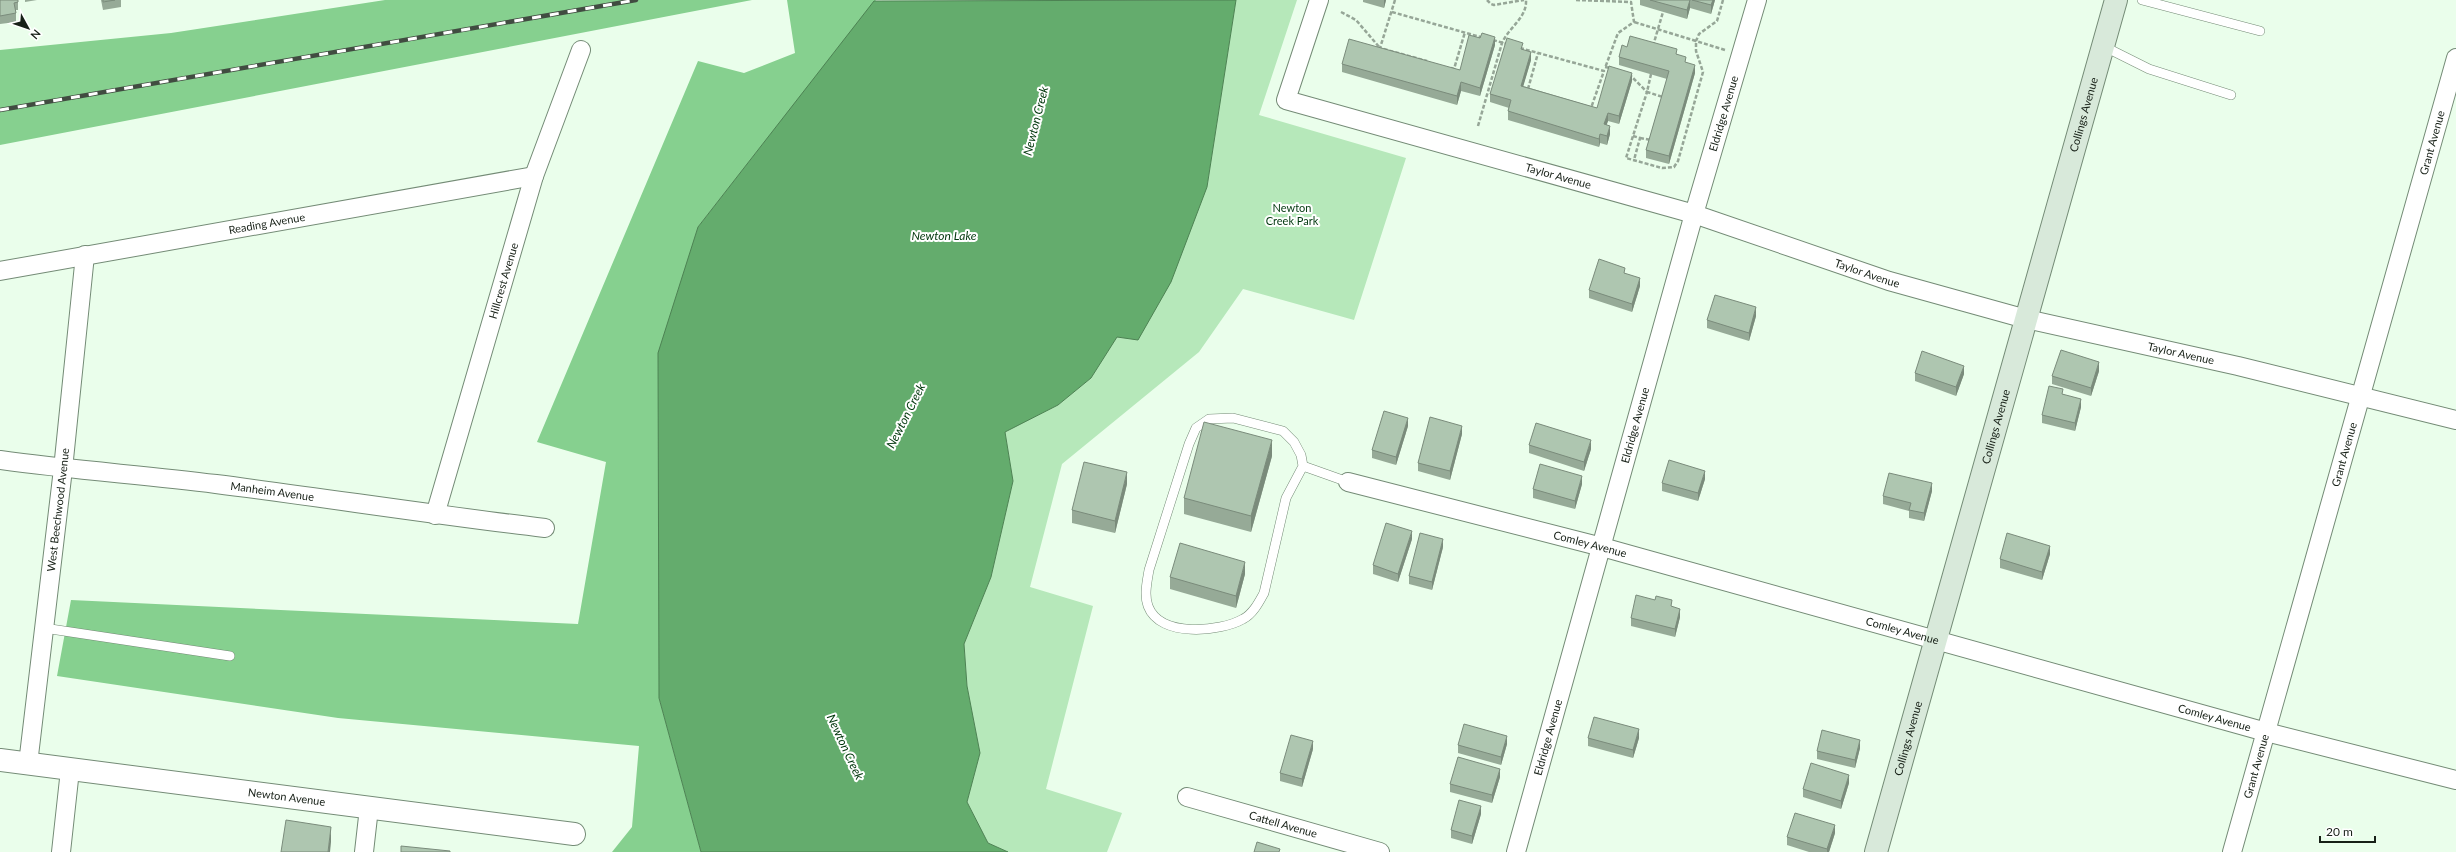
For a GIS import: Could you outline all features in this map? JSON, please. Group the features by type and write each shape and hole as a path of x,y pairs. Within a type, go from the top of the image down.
{"main road":[{"name":"Collings Avenue","path":"1876,852 2116,0"}],"street":[{"name":"Taylor Avenue","path":"1319,0 1286,100 1694,214 1889,280 2026,319 2238,366 2456,420"},
{"name":"Eldridge Avenue","path":"1516,852 1694,214 1757,0"},
{"name":"Hillcrest Avenue","path":"435,515 534,176 581,50"},
{"name":"Grant Avenue","path":"2232,852 2455,63"},
{"name":"Reading Avenue","path":"0,271 534,176"},
{"name":"West Beechwood Avenue","path":"28,764 63,469 85,255"},
{"name":"Manheim Avenue","path":"0,460 63,469 215,484 435,515 545,528"},
{"name":"Comley Avenue","path":"1348,482 1602,547 2266,732 2456,780"},
{"name":"Newton Avenue","path":"0,760 574,834"},
{"path":"61,852 70,770"},
{"name":"Cattell Avenue","path":"1187,797 1380,852"},
{"path":"364,852 369,808"}],"lane":[{"path":"2142,0 2260,31"},
{"path":"2103,46 2149,69 2231,95"},
{"path":"1221,417 1269,426 1283,431 1294,442 1301,455 1303,466 1286,498 1264,593 1257,605 1244,619 1219,629 1185,630 1165,623 1154,616 1148,606 1146,590 1149,570 1196,428 1209,419 1221,417"},
{"path":"1303,466 1348,482"},
{"path":"44,628 230,656"}],"path":[{"path":"1380,48 1395,0"},
{"path":"1478,126 1502,43 1506,34 1524,13 1525,0 1490,4 1488,0"},
{"path":"1576,0 1631,1 1634,22"},
{"path":"1651,74 1626,158 1662,168 1670,168 1676,164 1703,72 1696,51 1696,41 1699,34 1716,21 1723,0"},
{"path":"1341,12 1356,20 1380,48 1432,63"},
{"path":"1392,12 1510,45"},
{"path":"1652,51 1663,12"},
{"path":"1634,22 1728,51"},
{"path":"1585,106 1592,109 1605,67 1618,33 1634,22"},
{"path":"1447,67 1454,69 1465,32"},
{"path":"1517,47 1604,71"},
{"path":"1535,92 1528,90 1538,53"},
{"path":"1605,67 1617,70"},
{"path":"1624,72 1634,76 1642,89 1646,92 1664,97"},
{"path":"1633,136 1651,141"},
{"path":"1634,160 1640,138"}],"green space":[{"name":"Newton Creek Park","path":"1236,0 1297,0 1259,115 1406,158 1354,320 1243,289 1199,352 1062,464 1030,587 1093,606 1046,789 1122,813 1107,852 1008,852 988,843 967,802 980,753 967,686 964,644 991,577 1013,481 1005,432 1058,405 1091,378 1207,187"}],"shaded area":[{"path":"385,0 752,0 0,145 0,50 171,33"},
{"path":"787,0 876,0 698,227 659,698 701,852 612,852 632,827 639,746 338,718 57,676 71,600 578,624 606,462 537,442 698,61 744,73 795,53"}],"water":[{"name":"Newton Lake","path":"1236,0 1207,187 1171,282 1138,340 1117,337 1091,378 1058,405 1005,432 1013,481 991,577 964,644 967,686 980,753 967,802 988,843 1008,852 701,852 659,698 658,353 698,227 874,1"}],"building":[{"path":"0,0 18,0 18,2 14,3 16,13 0,16"},
{"path":"103,0 115,0 103,2"},
{"path":"1650,0 1690,0 1687,10"},
{"path":"1692,0 1713,0 1711,5"},
{"path":"1482,33 1495,37 1480,88 1461,82 1457,96 1342,64 1349,39 1460,70 1469,35 1480,38"},
{"path":"1630,36 1677,49 1676,54 1686,57 1685,62 1695,65 1669,156 1646,150 1669,71 1619,57 1622,45 1627,47"},
{"path":"1507,38 1523,43 1521,49 1531,52 1521,86 1597,108 1609,66 1632,73 1619,116 1608,113 1604,124 1610,126 1607,136 1600,134 1599,139 1508,111 1511,100 1490,94"},
{"path":"1599,259 1625,268 1624,273 1640,278 1632,304 1589,290"},
{"path":"1715,295 1756,307 1749,333 1707,320"},
{"path":"2061,350 2099,362 2091,388 2052,376"},
{"path":"1922,351 1964,366 1956,387 1915,373"},
{"path":"2049,386 2063,389 2062,394 2081,399 2075,423 2042,415"},
{"path":"1384,411 1408,418 1396,457 1372,450"},
{"path":"1430,417 1462,426 1450,471 1418,463"},
{"path":"1204,422 1272,440 1251,516 1184,498"},
{"path":"1536,423 1591,440 1584,462 1529,445"},
{"path":"1669,460 1705,471 1698,493 1662,483"},
{"path":"1084,462 1127,472 1115,521 1072,510"},
{"path":"1540,464 1582,476 1575,501 1533,489"},
{"path":"1889,473 1932,483 1924,513 1909,510 1911,503 1883,496"},
{"path":"1386,523 1412,531 1398,574 1373,565"},
{"path":"1420,533 1443,539 1432,582 1409,576"},
{"path":"2007,533 2050,546 2042,572 2000,559"},
{"path":"1180,543 1245,562 1236,596 1170,577"},
{"path":"1636,595 1655,600 1656,596 1672,600 1671,606 1680,609 1675,629 1631,618"},
{"path":"1594,717 1639,729 1633,750 1588,738"},
{"path":"1464,724 1507,736 1501,757 1458,745"},
{"path":"1822,730 1860,740 1855,760 1817,751"},
{"path":"1291,735 1313,741 1302,779 1280,773"},
{"path":"1458,757 1500,769 1492,795 1450,784"},
{"path":"1811,763 1849,775 1841,801 1803,789"},
{"path":"1459,800 1481,806 1472,836 1451,830"},
{"path":"1795,813 1835,825 1827,849 1787,837"},
{"path":"286,820 331,827 328,852 281,852"},
{"path":"1257,842 1280,849 1279,852 1254,852"},
{"path":"401,846 450,851 450,852 401,852"}],"railway":[{"path":"0,110 636,0"}],"water label":[{"name":"Newton Creek","path":"1036,121"},
{"name":"Newton Creek","path":"906,416"},
{"name":"Newton Creek","path":"845,747"}]}
